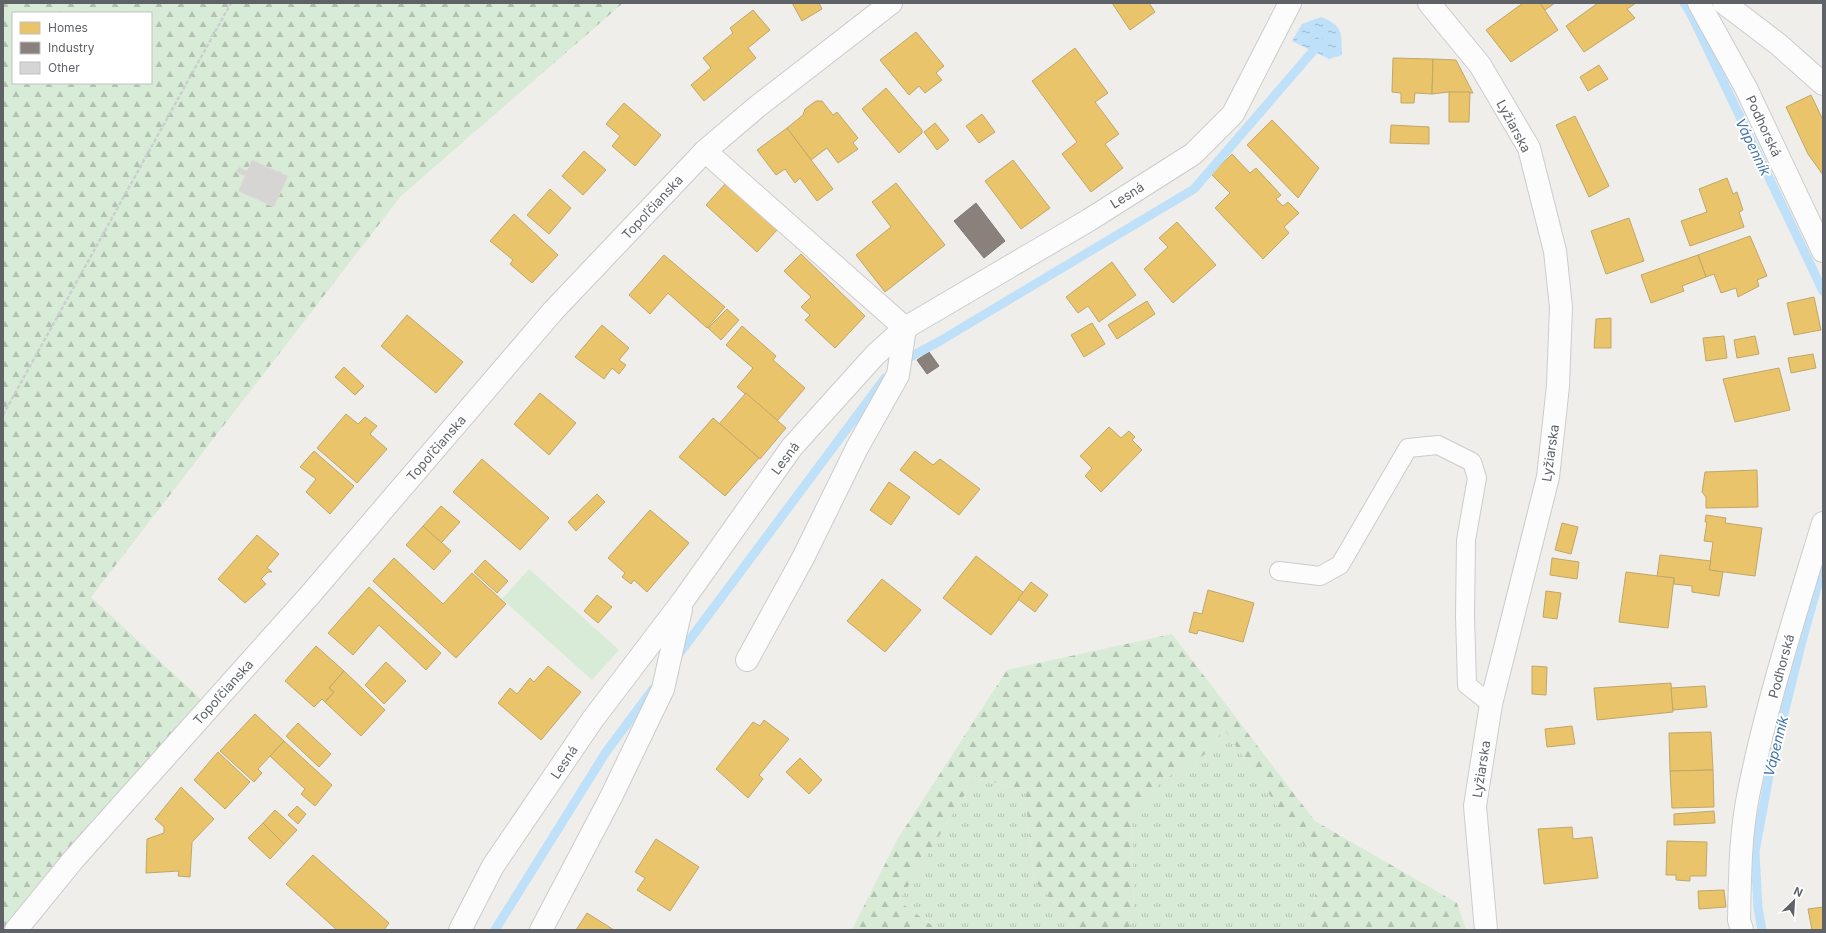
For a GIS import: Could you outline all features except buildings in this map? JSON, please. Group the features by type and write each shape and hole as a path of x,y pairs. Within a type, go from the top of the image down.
{"street":[{"name":"Topoľčianska","path":"16,930 73,860 309,596 554,311 705,151 758,106 891,3"},
{"name":"Lesná","path":"460,930 498,860 593,719 682,602 792,447 875,356 905,328 951,299 1089,220 1193,154 1233,114 1290,3"},
{"name":"Lyžiarska","path":"1429,3 1480,65 1529,148 1555,252 1561,307 1558,386 1548,477 1491,704 1475,806 1486,930"},
{"name":"Podhorská","path":"1699,3 1746,88 1823,251"},
{"path":"1724,3 1778,44 1823,84"},
{"path":"705,151 905,328 898,374 857,448 803,558 747,660"},
{"name":"Podhorská","path":"1742,930 1739,920 1742,849 1748,797 1794,621 1823,524"},
{"name":"Lesná","path":"541,930 611,797 663,690 682,602"}],"lane":[{"path":"1279,571 1320,576 1340,565 1408,448 1438,445 1472,462 1477,478 1466,540 1467,685 1491,704"}],"path":[{"path":"3,415 231,3"}],"green space":[{"path":"3,3 623,3 401,196 91,597 208,706 12,930 3,930"},
{"path":"529,569 619,650 592,680 502,599"},
{"path":"1172,634 1315,821 1457,903 1466,930 1306,930 1323,872 1224,729 1204,755 1164,779 1132,815 1134,921 1126,930 1077,930 1034,880 1025,793 976,776 899,901 938,930 852,930 897,840 1007,670"},
{"path":"1224,729 1323,872 1306,930 1126,930 1134,921 1132,815 1164,779 1204,755"},
{"path":"976,776 1025,793 1034,880 1077,930 938,930 899,901"}],"water":[{"path":"1321,17 1334,24 1340,31 1342,55 1329,59 1292,41 1302,24"}],"waterway":[{"name":"Vápenník","path":"1684,3 1691,14 1823,291"},
{"path":"901,362 940,341 1194,189 1320,43"},
{"path":"676,658 885,378"},
{"name":"Vápenník","path":"1762,930 1758,908 1755,852 1770,770 1802,641 1823,566"},
{"path":"495,930 606,752 653,689"}]}
